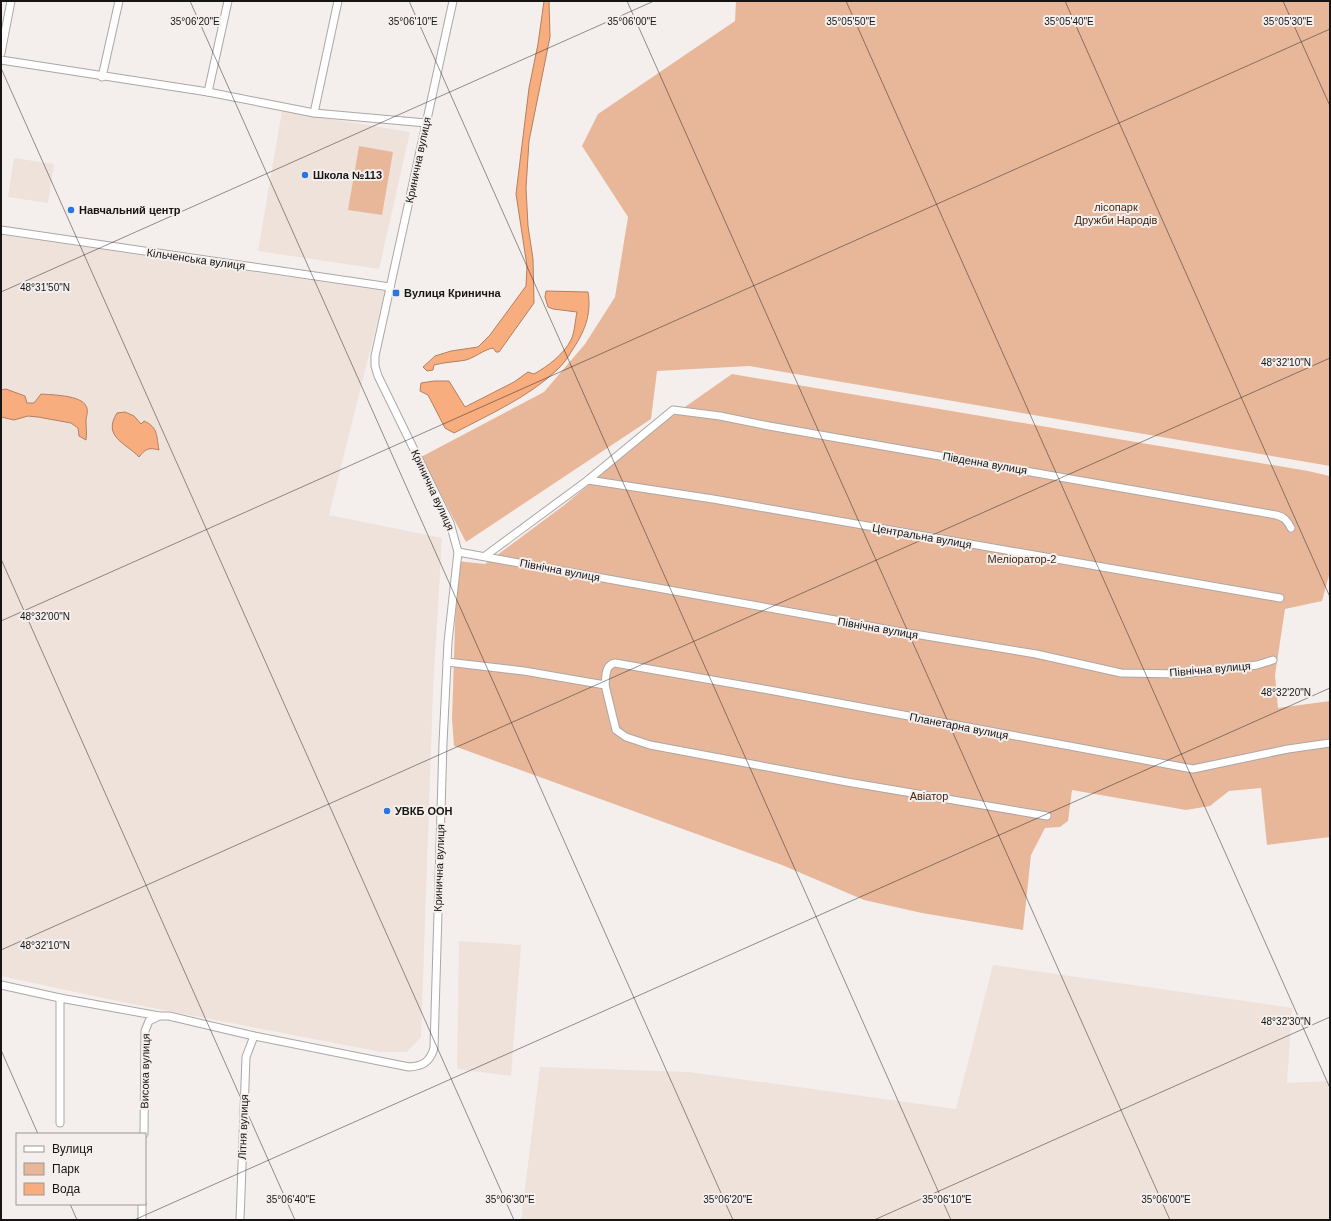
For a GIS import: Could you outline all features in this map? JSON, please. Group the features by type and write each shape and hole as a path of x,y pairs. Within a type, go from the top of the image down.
{"street":[{"path":"1,53 11,1"},
{"path":"102,76 119,1"},
{"path":"208,92 228,1"},
{"path":"314,113 338,1"},
{"name":"Кринична вулиця","path":"254,1036 409,1067 425,1063 431,1058 434,1048 442,744 448,642 458,552 450,523 378,376 375,366 375,356 453,1"},
{"path":"1,60 208,92 314,113 426,123"},
{"name":"Кільченська вулиця","path":"1,230 390,287"},
{"name":"Південна вулиця","path":"588,480 673,410 720,416 769,426 1276,515 1283,517 1291,528"},
{"path":"485,556 588,480"},
{"name":"Центральна вулиця","path":"588,480 713,499 1280,598"},
{"name":"Північна вулиця","path":"458,552 902,632 1036,654 1121,673 1182,674 1257,665 1273,660"},
{"path":"447,662 524,671 604,685 616,730 626,737 650,745 847,782 1047,816"},
{"name":"Планетарна вулиця","path":"604,685 608,667 610,664 615,663 769,690 1193,769 1288,749 1330,743"},
{"path":"1,985 60,998 159,1016 169,1016 254,1036"},
{"path":"60,998 60,1123"},
{"name":"Висока вулиця","path":"144,1133 145,1031 149,1021 159,1016"},
{"name":"Літня вулиця","path":"240,1220 246,1057 254,1036"},
{"path":"142,1205 142,1220"}],"shaded area":[{"path":"282,111 410,132 379,269 258,251"},
{"path":"14,158 54,164 48,203 8,197"},
{"path":"1,235 385,291 329,515 442,538 433,691 421,1037 407,1052 381,1052 122,1002 1,976"},
{"path":"459,941 521,945 511,1076 457,1069"},
{"path":"993,965 1292,1008 1287,1083 1330,1081 1330,1220 521,1220 540,1067 689,1072 956,1109"}],"green space":[{"name":"лісопарк Дружби Народів","path":"736,1 1330,1 1330,466 749,366 657,371 651,419 466,542 421,457 544,392 585,344 615,297 628,217 582,146 598,114 735,21"},
{"path":"359,146 393,152 382,215 348,210"},
{"path":"732,374 1308,471 1330,476 1330,572 1322,601 1285,609 1275,675 1278,708 1330,701 1330,837 1267,845 1261,788 1229,791 1210,806 1186,810 1072,790 1068,821 1060,827 1045,828 1031,855 1023,930 922,913 864,900 782,865 454,746 452,719 457,561 485,564 563,506 672,416"}],"water":[{"path":"544,1 549,1 550,37 529,141 526,188 528,226 533,259 534,303 499,352 496,352 493,348 466,360 434,365 433,370 427,371 423,367 435,356 451,351 478,347 490,335 526,286 527,266 516,194 529,88 538,44"},
{"path":"546,291 588,292 589,308 586,324 580,338 567,359 547,379 522,397 454,433 445,428 428,395 420,391 421,383 449,381 465,407 514,382 528,372 534,374 550,364 564,351 571,340 577,312 548,307 545,297"},
{"path":"6,389 25,396 27,403 34,403 41,394 66,396 83,402 87,410 86,440 79,436 78,428 71,423 28,416 14,420 1,417 1,390"},
{"path":"125,412 134,416 141,424 144,421 149,424 155,430 159,450 148,449 139,457 118,439 112,428 113,421 117,413"}],"place":[{"name":"Школа №113","path":"305,175"},
{"name":"Навчальний центр","path":"71,210"},
{"name":"Вулиця Кринична","path":"396,293"},
{"name":"УВКБ ООН","path":"387,811"}],"park label":[{"name":"Меліоратор-2","path":"1022,559"},
{"name":"Авіатор","path":"929,796"}]}
